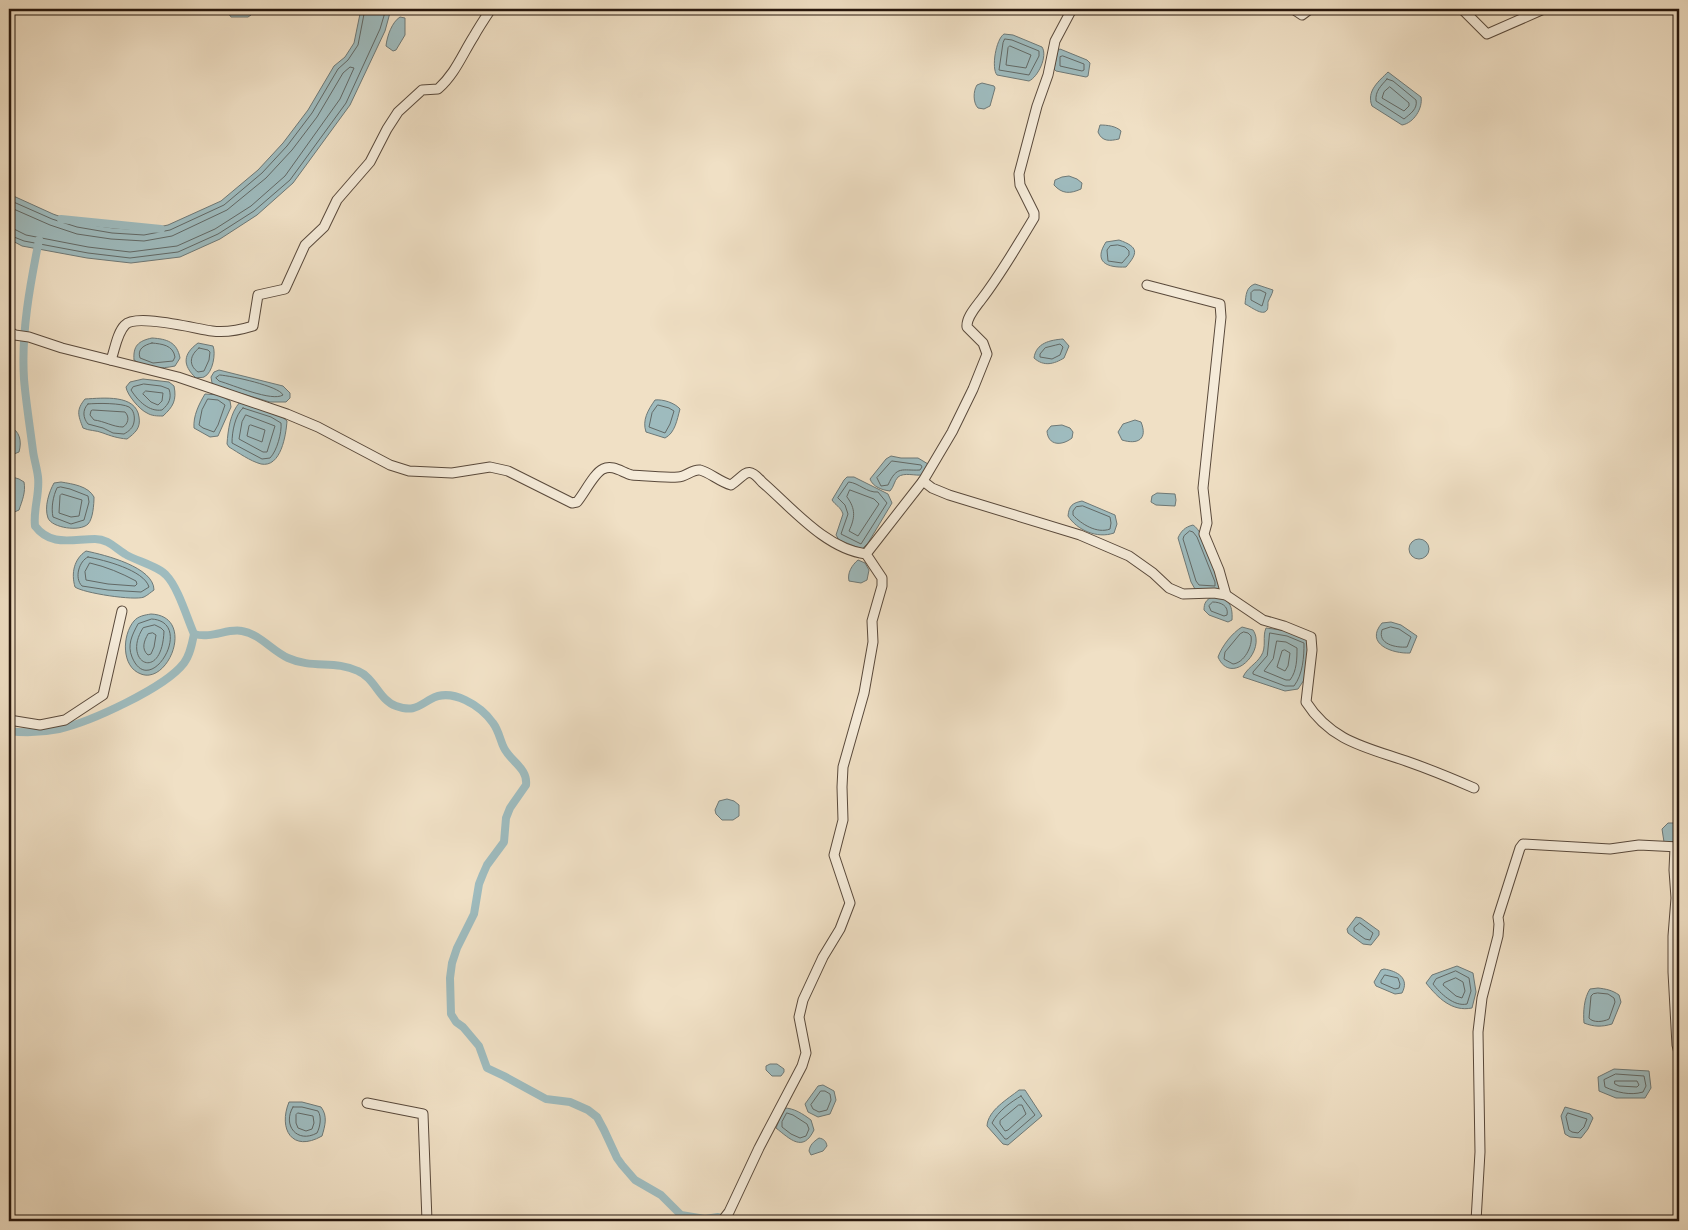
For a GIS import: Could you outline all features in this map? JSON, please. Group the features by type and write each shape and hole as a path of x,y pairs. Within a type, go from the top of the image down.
{"street":[{"path":"111,360 120,332 131,321 157,321 213,331 238,330 253,326 258,295 285,289 305,245 324,227 337,200 370,162 386,129 398,112 422,90 438,89 447,81 491,9"},
{"path":"866,554 923,482 952,432 973,389 987,354 984,343 967,327 967,322 997,280 1034,218 1034,213 1020,184 1019,174 1037,106 1048,75 1055,41 1072,9"},
{"path":"1293,9 1302,16 1310,9"},
{"path":"1462,9 1487,34 1544,9"},
{"path":"1147,285 1220,304 1221,317 1203,488 1207,523 1204,534 1219,570 1226,595"},
{"path":"12,333 29,336 62,348 178,376 287,414 318,427 390,465 409,471 452,473 490,467 508,471 572,503 580,499 603,469 612,468 630,474 677,477 700,470 731,485 747,472 750,472 755,474 824,538 853,553 866,554"},
{"path":"923,482 932,488 950,495 1080,535 1129,556 1153,573 1169,588 1183,594 1214,593 1226,595 1263,620 1311,637 1312,650 1306,702 1329,729 1354,744 1434,771 1474,788"},
{"path":"722,1221 729,1212 759,1148 802,1066 806,1053 799,1017 803,1000 823,957 840,928 850,902 834,855 843,820 843,768 869,671 873,642 872,620 882,586 882,578 866,554"},
{"path":"9,720 40,725 65,720 103,695 122,611"},
{"path":"1476,1221 1480,1152 1478,1032 1482,998 1495,952 1500,924 1498,917 1520,848 1523,844 1610,849 1639,845 1677,847 1674,870 1676,898 1673,972 1679,1053"},
{"path":"367,1103 422,1114 427,1221"}],"water":[{"path":"228,9 252,9 251,15 248,17 231,17"},
{"path":"361,9 391,9 385,31 350,105 293,183 257,215 220,239 180,257 131,263 87,258 22,246 9,239 9,194 78,223 145,230 168,225 221,201 258,170 283,143 308,110 334,66 345,57 354,43"},
{"path":"400,17 405,18 405,35 396,50 393,51 386,46 392,26"},
{"path":"1004,34 1013,35 1042,47 1044,51 1043,61 1036,75 1029,81 997,75 994,66 995,54 1001,37"},
{"path":"1060,49 1087,60 1090,63 1088,76 1056,71 1054,69 1058,50"},
{"path":"1388,72 1421,97 1421,106 1417,114 1406,124 1402,125 1372,106 1372,91"},
{"path":"982,83 994,86 995,88 990,106 984,109 978,108 974,97 977,85"},
{"path":"1100,125 1119,129 1121,131 1119,139 1109,140 1102,138 1098,132"},
{"path":"1069,176 1082,183 1081,189 1066,192 1054,185 1055,180"},
{"path":"1119,240 1130,245 1134,251 1133,258 1126,267 1108,265 1102,259 1102,249 1106,242"},
{"path":"1255,284 1273,290 1265,312 1260,312 1245,304 1248,289"},
{"path":"152,338 162,339 174,345 180,358 175,366 154,368 134,360 134,351 137,345"},
{"path":"1063,339 1069,346 1064,358 1045,364 1034,358 1035,353 1044,343"},
{"path":"198,343 213,346 214,353 210,371 204,377 196,378 188,369 186,360 189,351"},
{"path":"219,370 283,386 290,393 290,398 286,402 270,402 216,386 212,383 211,377 214,372"},
{"path":"143,379 169,382 174,386 175,395 173,403 163,416 149,414 144,411 134,402 129,394 126,387 130,382"},
{"path":"205,394 220,395 230,401 231,407 218,436 210,437 194,428 195,415"},
{"path":"109,398 132,404 137,410 139,417 137,430 127,439 83,428 79,413 80,406 85,399"},
{"path":"655,400 669,402 680,409 673,430 665,438 646,432 645,419"},
{"path":"240,402 271,411 287,421 284,442 278,456 268,464 253,461 227,444 232,416"},
{"path":"1135,420 1141,422 1143,428 1142,436 1133,442 1122,440 1118,432 1123,424"},
{"path":"1062,425 1070,428 1073,432 1072,438 1060,443 1053,442 1050,440 1047,431 1051,426"},
{"path":"9,426 18,434 20,444 19,452 9,456"},
{"path":"891,456 918,458 928,464 923,475 906,474 900,476 890,491 887,491 876,486 870,479 886,459"},
{"path":"9,476 24,482 19,510 10,514 9,514"},
{"path":"847,477 854,477 888,494 892,503 868,543 862,549 839,540 836,535 843,514 841,509 832,500"},
{"path":"61,482 84,488 94,497 91,519 88,524 79,528 66,528 55,524 48,518 47,504 50,491 54,483"},
{"path":"1157,493 1175,494 1175,506 1156,505 1151,502 1152,496"},
{"path":"1082,501 1115,515 1117,524 1114,533 1108,535 1094,534 1082,529 1072,521 1068,516 1070,507"},
{"path":"1193,525 1202,536 1206,545 1221,590 1203,591 1195,589 1191,582 1178,538 1180,533"},
{"path":"1415,539 1423,539 1429,545 1429,553 1423,559 1415,559 1409,553 1409,545"},
{"path":"86,551 127,563 146,575 152,582 154,590 144,597 131,598 98,594 75,587 74,567"},
{"path":"858,560 865,563 869,570 867,580 861,583 849,581 850,569"},
{"path":"1212,597 1222,598 1228,602 1232,610 1232,620 1228,622 1209,615 1204,610 1204,605"},
{"path":"151,614 165,618 172,626 175,637 173,649 168,660 161,670 151,675 141,674 130,665 127,658 126,642 127,634 134,621 144,615"},
{"path":"1391,622 1401,625 1417,636 1410,653 1396,652 1378,642 1376,637 1377,630 1382,623"},
{"path":"1242,627 1253,630 1256,638 1255,647 1252,656 1246,663 1231,668 1224,665 1218,657 1228,640"},
{"path":"1266,628 1288,631 1308,638 1304,680 1298,689 1285,691 1243,677 1263,653"},
{"path":"727,799 739,805 739,816 733,820 722,820 716,814 715,810 719,801"},
{"path":"1668,823 1676,823 1679,828 1676,842 1664,842 1662,829"},
{"path":"1356,917 1361,918 1379,931 1379,935 1371,945 1363,944 1348,933 1347,929"},
{"path":"1457,966 1473,973 1476,992 1472,1008 1458,1008 1446,1003 1426,983 1432,975"},
{"path":"1381,970 1393,971 1401,976 1404,983 1402,993 1395,994 1376,986 1374,982"},
{"path":"1590,989 1609,990 1619,995 1621,1002 1612,1024 1605,1026 1584,1023 1586,997"},
{"path":"777,1064 784,1069 781,1076 772,1076 766,1070 766,1066"},
{"path":"1614,1069 1649,1071 1651,1088 1645,1098 1616,1098 1599,1091 1598,1077"},
{"path":"823,1085 834,1091 836,1100 830,1114 818,1117 808,1112 805,1104 818,1086"},
{"path":"1019,1090 1025,1090 1042,1116 1008,1145 1003,1144 987,1126 988,1120 999,1105"},
{"path":"289,1102 302,1102 321,1107 325,1117 322,1136 312,1141 303,1142 295,1140 290,1136 285,1121"},
{"path":"1565,1107 1590,1114 1593,1118 1581,1138 1570,1137 1565,1134 1561,1116"},
{"path":"784,1108 795,1110 811,1120 814,1130 805,1141 796,1142 791,1140 776,1128"},
{"path":"819,1138 824,1140 827,1146 823,1151 811,1155 810,1147"}],"waterway":[{"path":"61,219 161,229"},
{"path":"39,240 27,309 23,362 33,454 38,477 35,526 41,533 55,539 104,540 130,557 162,572 174,587 194,634 207,635 236,630 242,631 255,636 288,658 306,663 341,666 358,671 369,679 385,699 396,706 411,709 431,699 448,695 465,700 488,717 497,729 507,753 522,770 526,779 526,785 510,808 506,818 504,842 487,865 483,874 479,884 474,914 457,948 452,963 450,978 451,1014 456,1022 463,1027 479,1046 487,1068 546,1099 570,1102 588,1110 597,1117 622,1165 635,1180 661,1195 681,1215 705,1219 718,1217 728,1221"},
{"path":"9,731 34,732 59,729 89,719 126,703 161,683 184,663 194,634"},
{"path":"789,1221 804,1221"}]}
